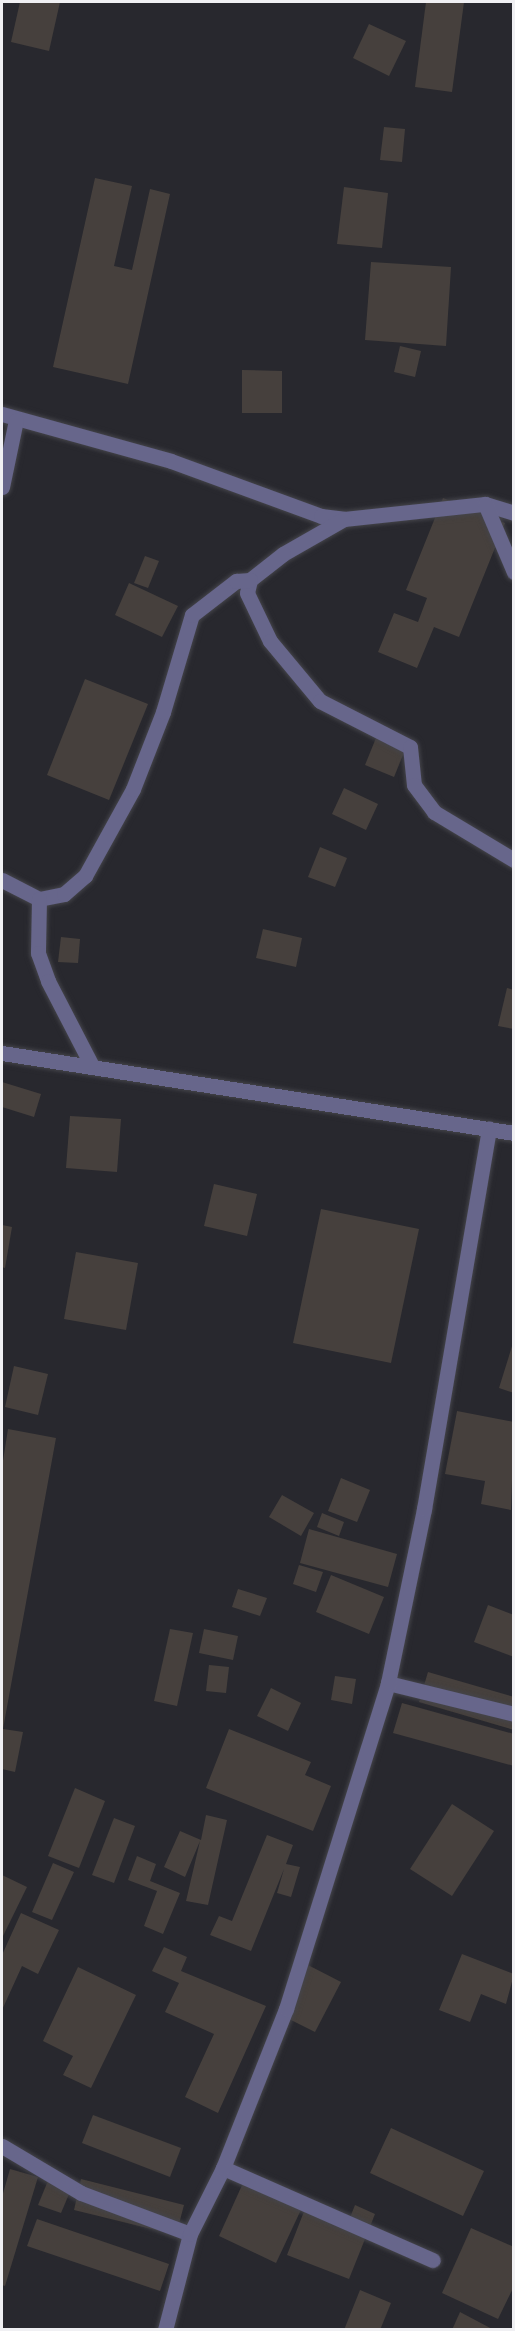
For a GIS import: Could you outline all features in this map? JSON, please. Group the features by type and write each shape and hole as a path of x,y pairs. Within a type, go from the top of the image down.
{"street":[{"path":"2,414 16,420 171,461 321,516 345,519 485,504 513,513"},
{"path":"2,487 16,420"},
{"path":"485,504 513,572"},
{"path":"2,880 39,899 64,894 85,876 110,836 134,789 163,712 192,615 236,581 250,580 283,554 345,519"},
{"path":"250,580 247,593 270,641 320,701 410,747 414,785 434,812 513,860"},
{"path":"39,899 38,953 48,981 92,1066"},
{"path":"2,1053 513,1133"},
{"path":"165,2330 189,2234 223,2168 286,2009 388,1683 424,1509 489,1129"},
{"path":"388,1683 513,1714"},
{"path":"2,2146 81,2193 189,2234"},
{"path":"223,2168 433,2260"}],"building":[{"path":"20,2 60,2 49,51 11,42"},
{"path":"426,2 464,2 452,92 415,87"},
{"path":"369,24 406,41 389,76 353,58"},
{"path":"384,127 405,129 402,162 380,160"},
{"path":"95,178 132,186 114,266 132,270 150,189 170,194 128,384 53,367"},
{"path":"344,187 388,193 382,248 337,244"},
{"path":"371,262 451,267 446,346 365,340"},
{"path":"400,346 421,351 415,377 394,372"},
{"path":"242,370 282,371 282,413 242,413"},
{"path":"443,498 505,523 459,637 434,627 417,668 378,652 394,613 418,622 427,598 406,590"},
{"path":"145,556 159,561 148,588 134,583"},
{"path":"129,583 178,606 162,637 115,615"},
{"path":"85,679 148,704 109,800 47,775"},
{"path":"378,733 407,745 394,777 365,765"},
{"path":"344,788 378,804 366,830 332,814"},
{"path":"320,847 347,858 335,887 308,877"},
{"path":"263,929 302,938 296,967 256,958"},
{"path":"61,937 80,939 78,963 58,962"},
{"path":"507,988 514,990 514,1029 498,1026"},
{"path":"2,1082 41,1094 34,1117 2,1107"},
{"path":"70,1116 121,1119 117,1172 66,1168"},
{"path":"214,1184 257,1194 247,1236 204,1226"},
{"path":"321,1209 419,1229 391,1363 293,1343"},
{"path":"2,1225 12,1227 5,1268 2,1267"},
{"path":"76,1252 138,1263 126,1330 64,1319"},
{"path":"514,1343 514,1393 499,1388"},
{"path":"14,1366 48,1374 38,1415 5,1407"},
{"path":"457,1411 514,1422 511,1510 481,1504 485,1481 445,1474"},
{"path":"8,1429 56,1438 3,1729 23,1732 15,1772 2,1769 2,1467"},
{"path":"341,1478 370,1490 357,1522 328,1511"},
{"path":"282,1495 314,1513 301,1536 269,1517"},
{"path":"322,1513 344,1522 339,1536 317,1527"},
{"path":"309,1529 397,1554 388,1587 300,1563"},
{"path":"299,1565 323,1572 316,1592 293,1584"},
{"path":"331,1575 384,1597 369,1634 316,1612"},
{"path":"238,1589 267,1598 260,1616 232,1607"},
{"path":"488,1605 514,1615 514,1657 474,1642"},
{"path":"170,1629 193,1633 177,1706 154,1701"},
{"path":"204,1629 238,1636 233,1660 199,1653"},
{"path":"209,1665 229,1667 226,1693 206,1691"},
{"path":"428,1672 514,1697 514,1730 419,1702"},
{"path":"335,1676 356,1679 352,1704 331,1700"},
{"path":"271,1688 301,1703 288,1731 257,1716"},
{"path":"402,1703 514,1734 514,1766 393,1733"},
{"path":"229,1729 311,1762 305,1775 331,1786 313,1831 206,1788"},
{"path":"75,1788 105,1801 79,1868 48,1856"},
{"path":"452,1804 494,1831 452,1896 410,1869"},
{"path":"206,1815 227,1820 208,1905 186,1901 200,1841 185,1877 164,1867 180,1831 201,1840"},
{"path":"114,1818 135,1826 114,1883 92,1875"},
{"path":"267,1835 293,1845 286,1864 300,1867 291,1897 277,1893 284,1869 251,1951 210,1935 219,1916 232,1921"},
{"path":"137,1856 156,1864 150,1881 180,1893 163,1934 144,1926 157,1891 128,1880"},
{"path":"53,1863 74,1872 52,1920 32,1912"},
{"path":"2,1875 27,1887 3,1936 2,1936"},
{"path":"21,1913 59,1930 38,1974 22,1966 2,2010 2,1955"},
{"path":"164,1947 187,1957 181,1971 266,2006 218,2113 185,2097 214,2034 165,2012 179,1983 152,1971"},
{"path":"462,1954 514,1974 506,2004 481,1994 470,2022 439,2010"},
{"path":"308,1965 341,1982 315,2032 283,2016"},
{"path":"78,1967 136,1995 91,2088 63,2075 73,2056 43,2041"},
{"path":"93,2115 181,2148 170,2177 82,2143"},
{"path":"391,2128 484,2171 463,2216 370,2173"},
{"path":"10,2169 38,2177 5,2286 2,2285 2,2197"},
{"path":"52,2171 75,2180 61,2213 38,2205"},
{"path":"248,2172 306,2199 276,2263 219,2236"},
{"path":"81,2179 184,2205 176,2235 74,2210"},
{"path":"355,2205 375,2214 349,2279 287,2255 305,2209 347,2225"},
{"path":"37,2219 169,2264 160,2291 27,2246"},
{"path":"471,2228 514,2247 514,2286 498,2319 442,2293"},
{"path":"360,2290 391,2303 380,2330 344,2330"},
{"path":"460,2312 494,2330 452,2330"}]}
